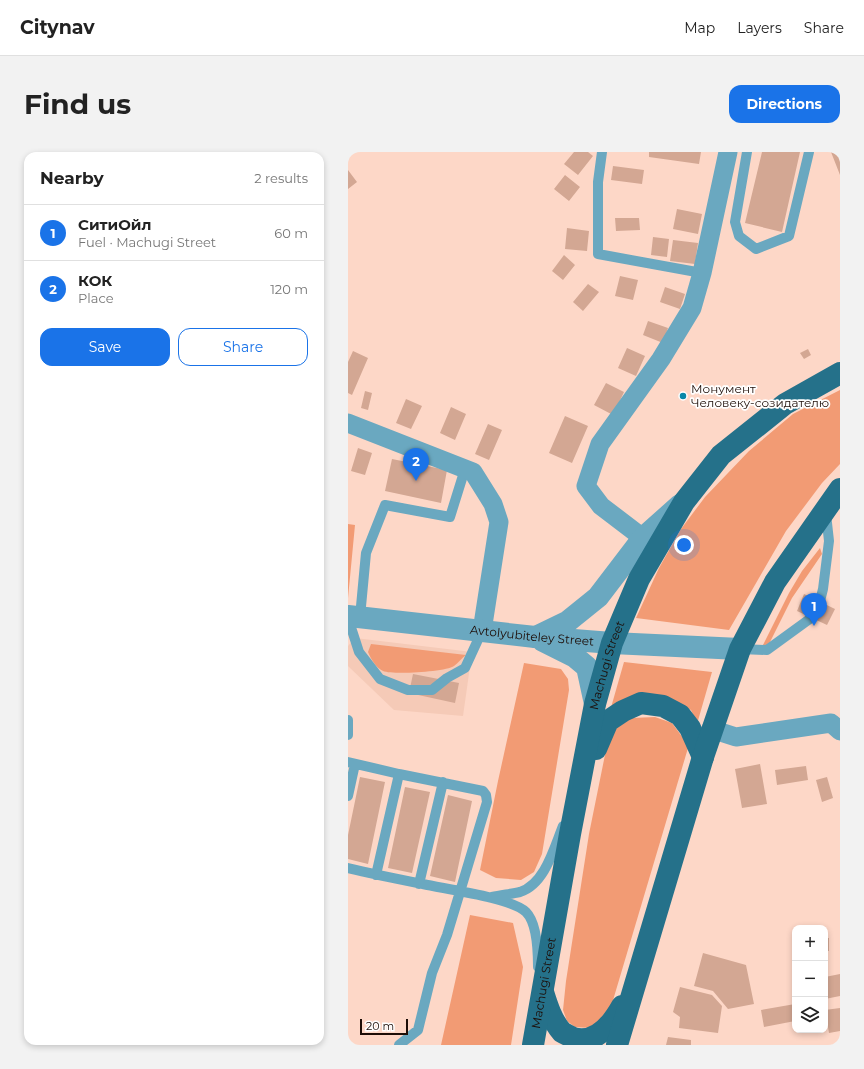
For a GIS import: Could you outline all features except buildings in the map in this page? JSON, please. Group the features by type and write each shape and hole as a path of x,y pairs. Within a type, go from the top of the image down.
{"main road":[{"name":"Machugi Street","path":"534,1045 577,800 596,704 612,643 639,579 684,502 721,455 785,404 840,374"},
{"path":"618,1045 702,757 740,649 775,582 825,508 840,489"},
{"path":"577,800 608,721 623,711 641,703 663,706 680,715 690,728 702,757"},
{"path":"541,1001 563,1032 578,1040 592,1040 606,1030 619,1010 639,973"}],"street":[{"path":"643,538 601,506 586,486 600,444 661,359 692,308 702,273 728,152"},
{"path":"348,423 473,472 493,504 499,522 482,631"},
{"path":"535,637 567,622 598,597 643,538 684,502"},
{"name":"Avtolyubiteley Street","path":"352,617 535,637 612,643 740,649"},
{"path":"535,637 575,657 587,667 596,704"},
{"path":"711,729 736,737 837,723"}],"lane":[{"path":"602,152 598,182 598,254 702,273"},
{"path":"748,152 735,222 739,236 756,249 789,236 809,152"},
{"path":"465,469 450,517 385,505 366,553 352,617 359,652 380,679 408,690 432,690 446,678 465,668 482,631"},
{"path":"820,601 829,541 825,508"},
{"path":"740,649 767,650 811,618"},
{"path":"348,720 348,735"},
{"path":"348,796 352,763 483,791 486,795 487,802 447,935 432,973 418,1030 399,1045"},
{"path":"376,875 398,774"},
{"path":"419,884 443,782"},
{"path":"490,897 520,892 530,887 541,876 577,800"},
{"path":"348,868 419,884 490,897 516,906 526,912 534,928 538,944 541,1001"}],"shaded area":[{"path":"840,390 840,464 822,483 786,531 729,630 636,618 659,568 681,529 705,497 749,451 793,414"},
{"path":"348,524 355,525 348,598"},
{"path":"820,548 822,554 792,598 768,646 762,647 789,593 802,571"},
{"path":"355,638 472,652 463,716 394,710 348,666 348,646"},
{"path":"371,644 466,655 454,666 449,668 441,670 397,673 380,670 376,666 368,652"},
{"path":"624,662 712,672 697,724 691,710 674,701 610,711"},
{"path":"524,663 561,669 568,679 569,690 542,854 534,872 521,880 496,878 480,870"},
{"path":"655,717 672,723 688,748 611,1007 601,1022 590,1028 575,1027 567,1021 563,1010 566,981 589,834 608,740 615,726 632,718"},
{"path":"470,915 513,923 523,967 511,1045 441,1045"}],"place":[{"name":"Монумент Человеку-созидателю","path":"683,396"},
{"name":"КОК","path":"416,481"},
{"name":"СитиОйл","path":"814,626"}]}
